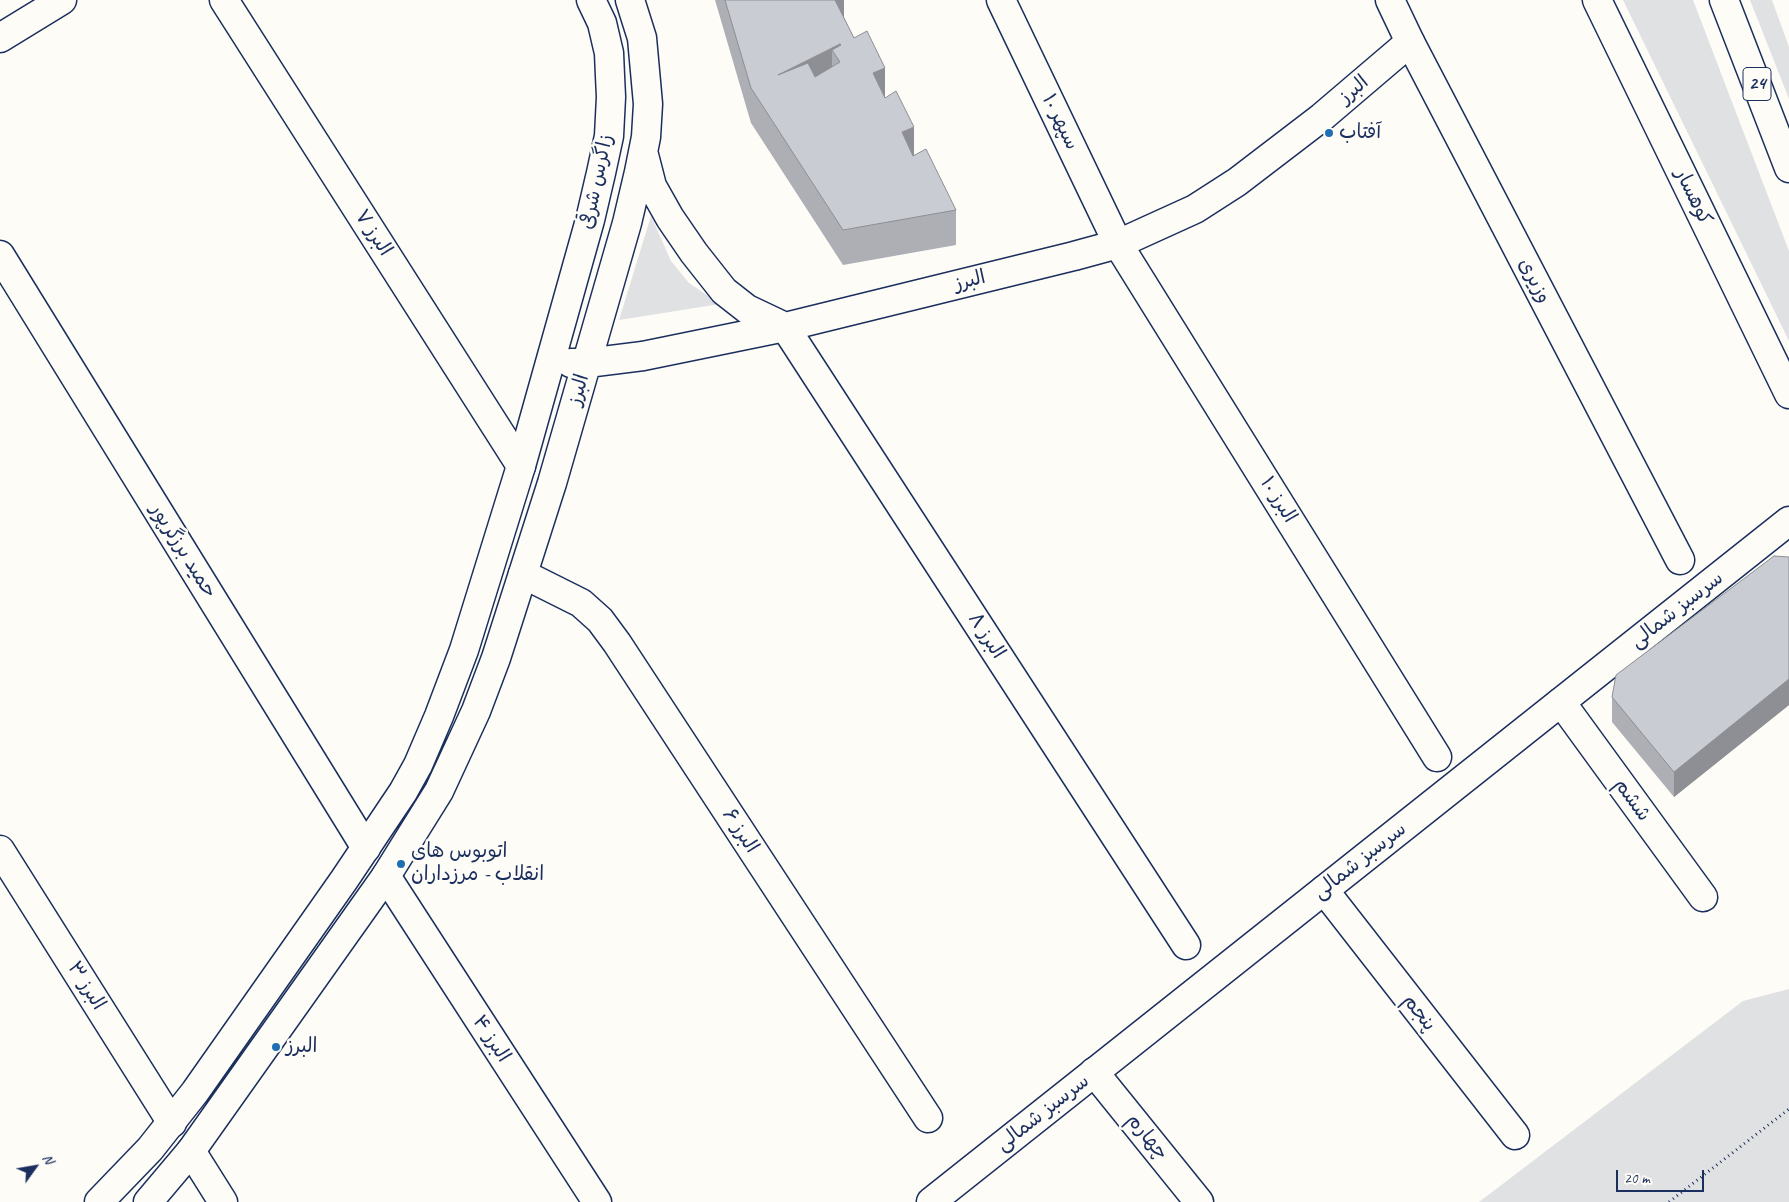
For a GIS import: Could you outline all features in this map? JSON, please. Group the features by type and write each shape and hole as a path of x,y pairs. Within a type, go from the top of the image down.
{"main road":[{"path":"0,38 62,0"},
{"name":"البرز ۷","path":"224,0 521,466"},
{"name":"زاگرس شرقی","path":"550,364 590,220 609,136 611,97 609,53 602,23 591,0"},
{"name":"زاگرس شرقی","path":"587,363 627,223 646,138 648,104 642,38 630,0"},
{"name":"سپهر ۱۰","path":"1001,0 1118,244"},
{"name":"وزیری","path":"1390,0 1410,42 1680,560"},
{"name":"کوهسار","path":"1597,0 1789,394"},
{"name":"24","path":"1724,0 1789,168"},
{"name":"البرز","path":"148,1202 191,1151 386,876 439,792 496,658 552,483 587,363 642,356 785,327 1118,244 1195,210 1237,182 1322,117 1410,42"},
{"path":"644,152 652,186 670,218 694,253 724,291 747,309 785,327"},
{"name":"البرز ۱۰","path":"1118,244 1437,757"},
{"name":"حمید برزگرپور","path":"0,255 366,848 386,876"},
{"name":"البرز ۸","path":"785,327 1186,945"},
{"path":"550,364 587,363"},
{"name":"البرز","path":"99,1202 150,1150 195,1092 366,848 403,792 439,716 464,650 521,466 550,364"},
{"path":"521,466 552,483"},
{"name":"سرسبز شمالی","path":"931,1202 1789,521"},
{"name":"البرز ۶","path":"491,563 523,574 581,603 600,620 617,643 928,1118"},
{"name":"ششم","path":"1560,702 1703,897"},
{"name":"البرز ۳","path":"0,850 224,1202"},
{"name":"البرز ۴","path":"386,876 597,1202"},
{"name":"پنجم","path":"1324,890 1515,1135"},
{"name":"چهارم","path":"1094,1072 1199,1202"}],"path":[{"path":"1669,1202 1789,1109"}],"shaded area":[{"path":"1623,0 1693,0 1789,251 1789,341"},
{"path":"1750,0 1772,0 1789,47 1789,99"},
{"path":"651,216 671,261 689,283 720,304 619,320"},
{"path":"1789,989 1789,1202 1479,1202 1743,1001"}],"building":[{"path":"725,0 835,0 854,38 867,31 885,68 873,73 885,98 896,91 914,127 902,132 913,156 926,149 956,210 843,230 751,88","holes":["841,45 832,50 840,62 815,77 808,63 778,75"]},
{"path":"1774,556 1789,557 1789,679 1674,772 1612,697 1616,675"}],"place":[{"name":"آفتاب","path":"1329,133"},
{"name":"اتوبوس های انقلاب - مرزداران","path":"401,864"},
{"name":"البرز","path":"276,1047"}]}
